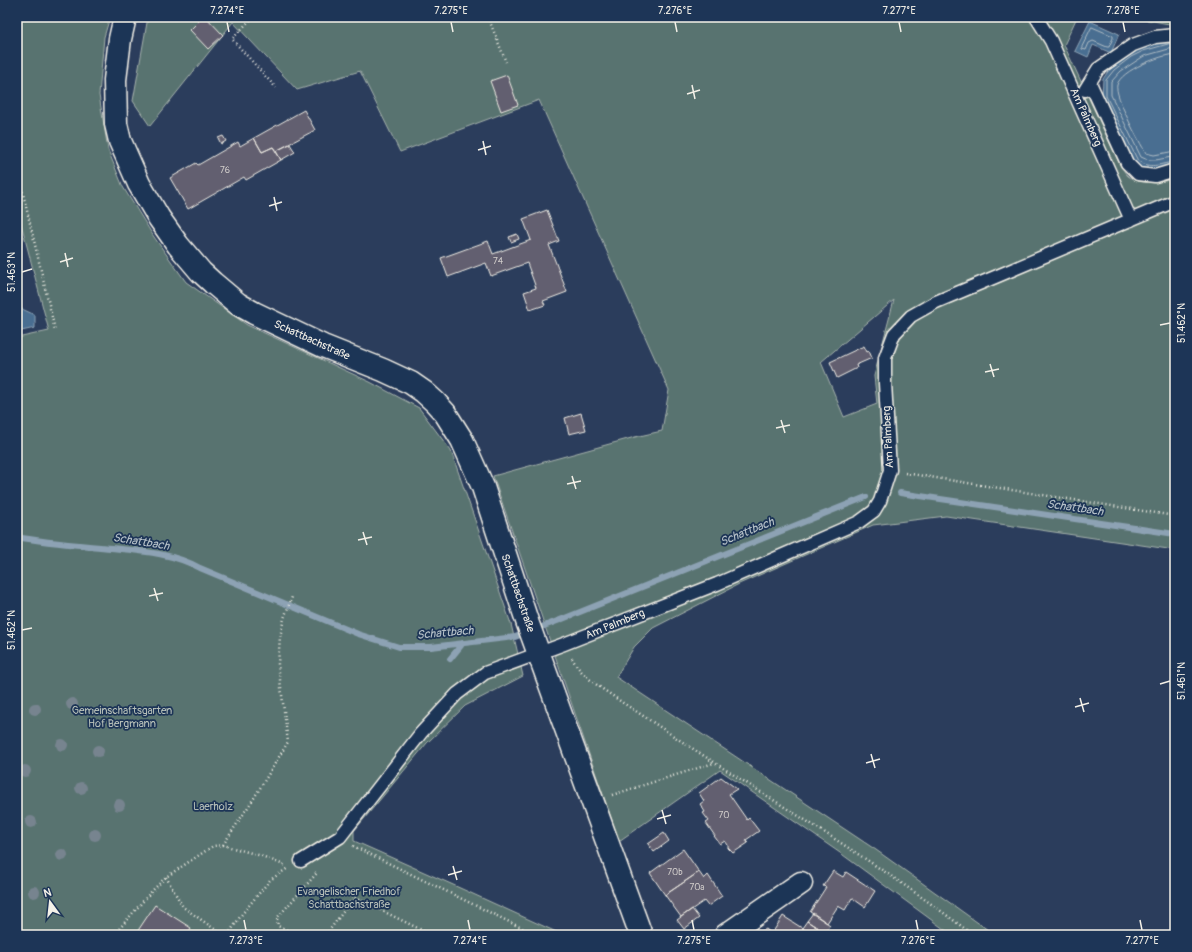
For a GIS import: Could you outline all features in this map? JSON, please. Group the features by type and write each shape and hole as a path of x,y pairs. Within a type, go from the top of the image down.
{"street":[{"name":"Schattbachstraße","path":"125,17 120,39 115,80 116,124 120,141 139,184 159,218 178,245 201,272 238,304 323,346 382,370 411,384 435,402 455,427 469,453 482,487 533,638 641,935"},
{"path":"726,935 801,883"}],"lane":[{"name":"Am Palmberg","path":"1036,17 1052,41 1131,220"},
{"path":"1078,100 1098,69 1133,45 1155,36 1175,35"},
{"path":"1090,83 1127,163 1138,174 1155,176 1175,170"},
{"name":"Am Palmberg","path":"533,638 564,644 717,584 859,522 874,511 880,501 890,470 885,383 886,358 894,334 911,316 936,302 1175,201"},
{"path":"301,861 340,837 421,733 457,694 533,638"}],"path":[{"path":"253,17 232,39 276,88"},
{"path":"488,17 506,62"},
{"path":"17,168 55,330"},
{"path":"890,470 940,480 1175,516"},
{"path":"223,845 288,742 278,664 280,637 284,618 292,597"},
{"path":"564,644 574,663 583,674 603,689 715,763 861,856 973,935"},
{"path":"592,802 715,763"},
{"path":"340,837 353,846 536,935"},
{"path":"114,935 150,893 166,877 213,846 223,845 262,856 289,867 270,880 242,914 228,935"},
{"path":"298,935 278,926 277,918 317,873 301,861"},
{"path":"166,877 183,907 223,935"},
{"path":"326,935 354,897 432,935"}],"green space":[{"path":"17,17 110,17 104,37 99,95 108,150 123,187 154,237 186,282 247,325 370,382 419,408 451,451 511,624 523,676 465,706 427,743 354,831 354,841 563,935 17,935 17,338 49,331 17,208"},
{"path":"148,17 1077,17 1064,45 1120,165 1128,176 1139,181 1151,182 1175,179 1175,550 946,516 873,525 739,584 653,628 634,647 616,677 876,850 995,935 952,935 843,855 720,770 619,841 493,476 662,431 669,390 539,100 400,152 360,71 297,90 233,22 150,126 133,101","holes":["894,300 874,376 877,404 844,417 821,362"]},
{"path":"1131,17 1175,17 1175,25"}],"water":[{"path":"1090,21 1119,34 1111,53 1093,45 1088,57 1075,51"},
{"path":"1175,39 1175,165 1156,170 1145,169 1139,167 1130,156 1102,97 1103,79 1111,67 1129,54 1141,48"},
{"path":"22,309 35,315 35,328 17,332 17,311"}],"building":[{"path":"203,17 206,17 223,35 208,49 190,30"},
{"path":"507,75 518,105 501,111 490,81"},
{"path":"304,110 315,130 276,151 273,147 262,152 254,138"},
{"path":"223,136 226,141 221,144 218,138"},
{"path":"254,138 262,152 273,147 281,160 246,180 244,177 188,209 170,178 196,163 198,165 238,142 240,146"},
{"path":"290,144 295,152 281,160 276,151"},
{"path":"547,210 559,241 549,245 567,292 543,301 545,305 530,310 524,292 536,288 527,263 491,276 486,263 448,277 441,258 488,241 493,254 531,240 523,219"},
{"path":"517,234 519,239 511,242 509,237"},
{"path":"864,346 867,352 869,351 872,358 856,365 857,368 837,378 830,362"},
{"path":"581,413 586,430 569,434 565,418"},
{"path":"721,777 737,789 729,794 747,820 749,818 759,831 746,840 748,843 733,853 728,848 725,841 720,844 714,836 706,823 709,821 703,813 705,812 700,804 704,801 699,793"},
{"path":"664,833 669,841 654,852 648,844"},
{"path":"683,849 699,872 665,895 650,873"},
{"path":"833,871 843,877 846,872 875,891 865,907 852,898 845,910 838,906 827,923 810,912 826,887 823,886"},
{"path":"699,872 704,879 708,875 722,896 708,906 704,901 681,917 665,895"},
{"path":"155,905 191,928 187,935 135,935"},
{"path":"692,909 699,918 684,929 677,920"},
{"path":"813,913 830,925 824,932 807,921"},
{"path":"783,916 802,928 812,935 771,935"},
{"path":"807,921 828,935 812,935 802,928"},
{"path":"766,929 772,934 771,935 756,935"}],"waterway":[{"name":"Schattbach","path":"900,493 1175,534"},
{"name":"Schattbach","path":"17,537 168,556 190,563 358,634 399,647 431,647 515,637 866,497"},
{"path":"450,659 463,643"}],"park label":[{"name":"Gemeinschaftsgarten Hof Bergmann","path":"122,716"},
{"name":"Laerholz","path":"213,806"},
{"name":"Evangelischer Friedhof Schattbachstraße","path":"349,897"}]}
